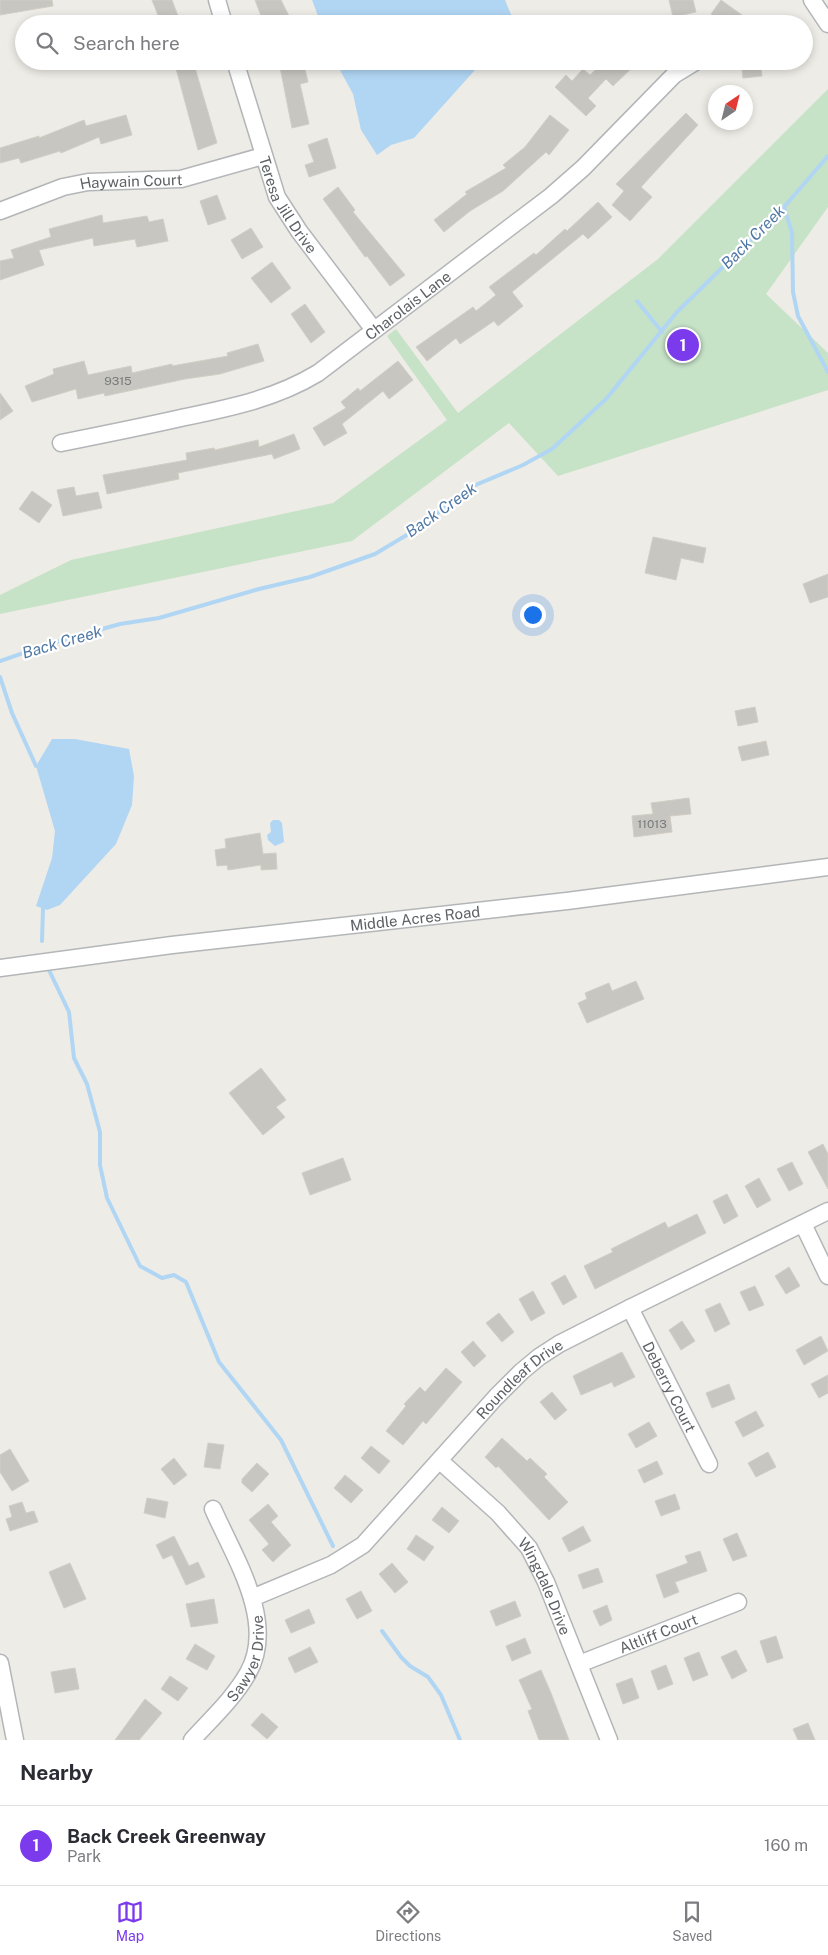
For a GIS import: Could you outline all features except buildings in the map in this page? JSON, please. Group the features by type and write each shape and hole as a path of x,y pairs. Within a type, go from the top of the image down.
{"street":[{"path":"217,0 221,15"},
{"path":"812,0 828,24"},
{"name":"Teresa Jill Drive","path":"238,70 272,185 284,208 374,330"},
{"name":"Charolais Lane","path":"61,443 241,405 271,396 318,373 551,196 583,168 674,75 683,70"},
{"name":"Haywain Court","path":"0,211 63,188 88,182 181,179 263,156"},
{"name":"Middle Acres Road","path":"0,968 172,945 567,901 828,867"},
{"name":"Roundleaf Drive","path":"252,1598 331,1565 363,1545 521,1372 559,1344 828,1211"},
{"path":"803,1224 828,1276"},
{"name":"Deberry Court","path":"630,1308 709,1464"},
{"name":"Wingdale Drive","path":"440,1461 498,1512 529,1548 546,1582 609,1740"},
{"name":"Sawyer Drive","path":"192,1740 249,1672 260,1635 252,1598 212,1509"},
{"name":"Altliff Court","path":"579,1664 738,1602"},
{"path":"0,1663 15,1740"}],"green space":[{"path":"828,89 828,207 766,294 828,353 828,390 558,476 509,423 352,541 0,614 0,595 71,560 333,503 447,420 387,336 396,329 458,413 658,259"}],"water":[{"path":"312,0 505,0 511,15 318,15"},
{"path":"340,70 475,70 414,138 391,145 377,155 361,130 353,94"},
{"path":"52,739 75,739 129,749 134,776 132,805 116,844 60,905 47,910 36,906 52,858 55,831 36,766"},
{"path":"273,820 279,820 282,823 284,842 275,846 268,840 267,835 271,832 270,823"}],"waterway":[{"name":"Back Creek","path":"0,661 52,643 120,624 159,618 259,589 310,577 375,554 425,524 466,489 523,465 552,449 606,399 677,312 784,207 828,156"},
{"path":"784,207 792,233 793,292 798,316 828,372"},
{"path":"637,301 662,332"},
{"path":"0,677 12,713 36,766 40,766"},
{"path":"42,941 43,909 45,905"},
{"path":"48,968 69,1012 74,1058 87,1084 100,1132 100,1165 107,1198 140,1266 162,1278 174,1275 186,1282 219,1362 281,1440 333,1546"},
{"path":"382,1631 401,1657 410,1666 428,1677 441,1695 460,1740"}],"place":[{"name":"Back Creek Greenway","path":"683,345"}]}
